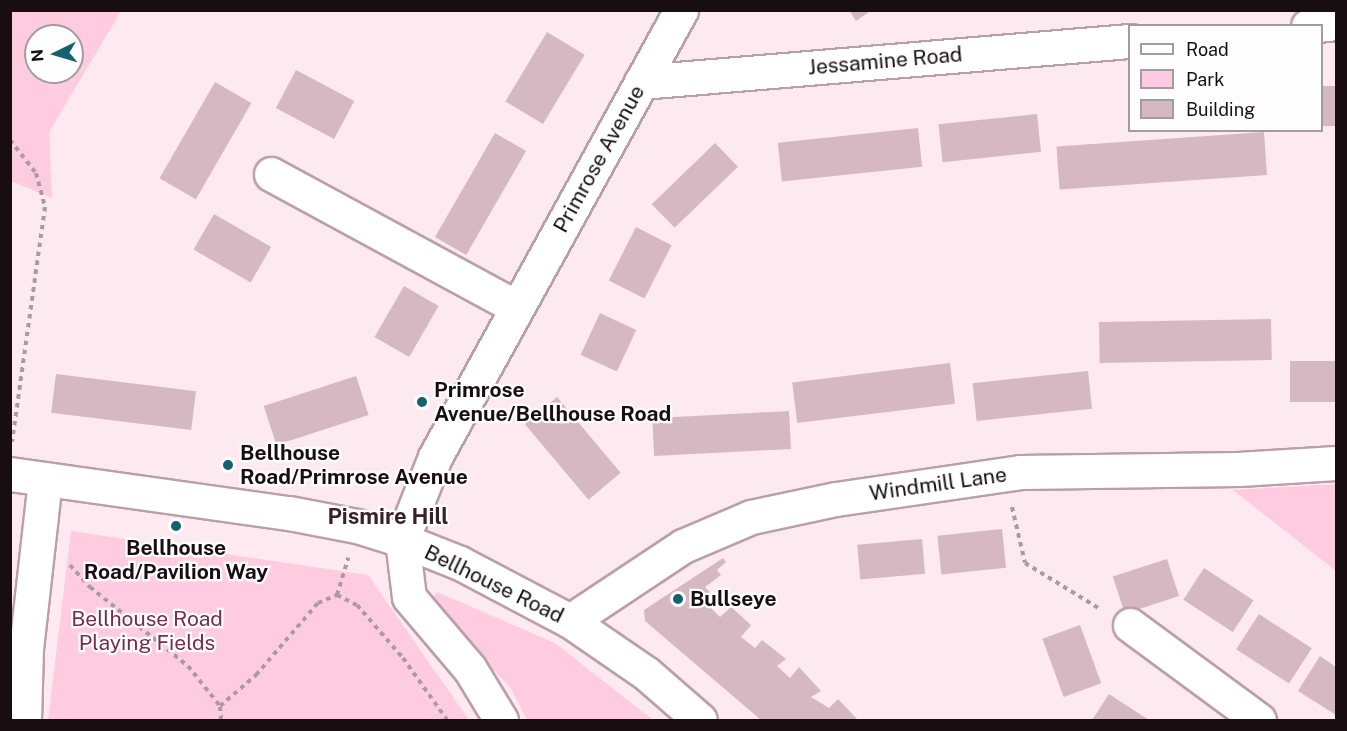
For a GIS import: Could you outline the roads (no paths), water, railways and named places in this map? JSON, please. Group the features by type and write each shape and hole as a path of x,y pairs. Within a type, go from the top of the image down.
{"street":[{"name":"Primrose Avenue","path":"402,540 435,458 677,12"},
{"name":"Jessamine Road","path":"641,82 1128,41"},
{"path":"272,174 516,307"},
{"name":"Windmill Lane","path":"570,621 683,546 751,518 930,482 1020,472 1238,469 1336,463"},
{"name":"Bellhouse Road","path":"10,474 289,513 357,526 402,540 460,563 570,621 646,675 700,720"},
{"path":"24,720 29,540 45,479"},
{"path":"402,540 409,597 470,669 501,720"},
{"path":"1130,625 1259,720"}],"place":[{"name":"Primrose Avenue/Bellhouse Road","path":"422,402"},
{"name":"Bellhouse Road/Primrose Avenue","path":"228,465"},
{"name":"Bellhouse Road/Pavilion Way","path":"176,526"},
{"name":"Bullseye","path":"678,599"}],"district":[{"name":"Pismire Hill","path":"388,517"}],"park label":[{"name":"Bellhouse Road Playing Fields","path":"147,631"}]}
